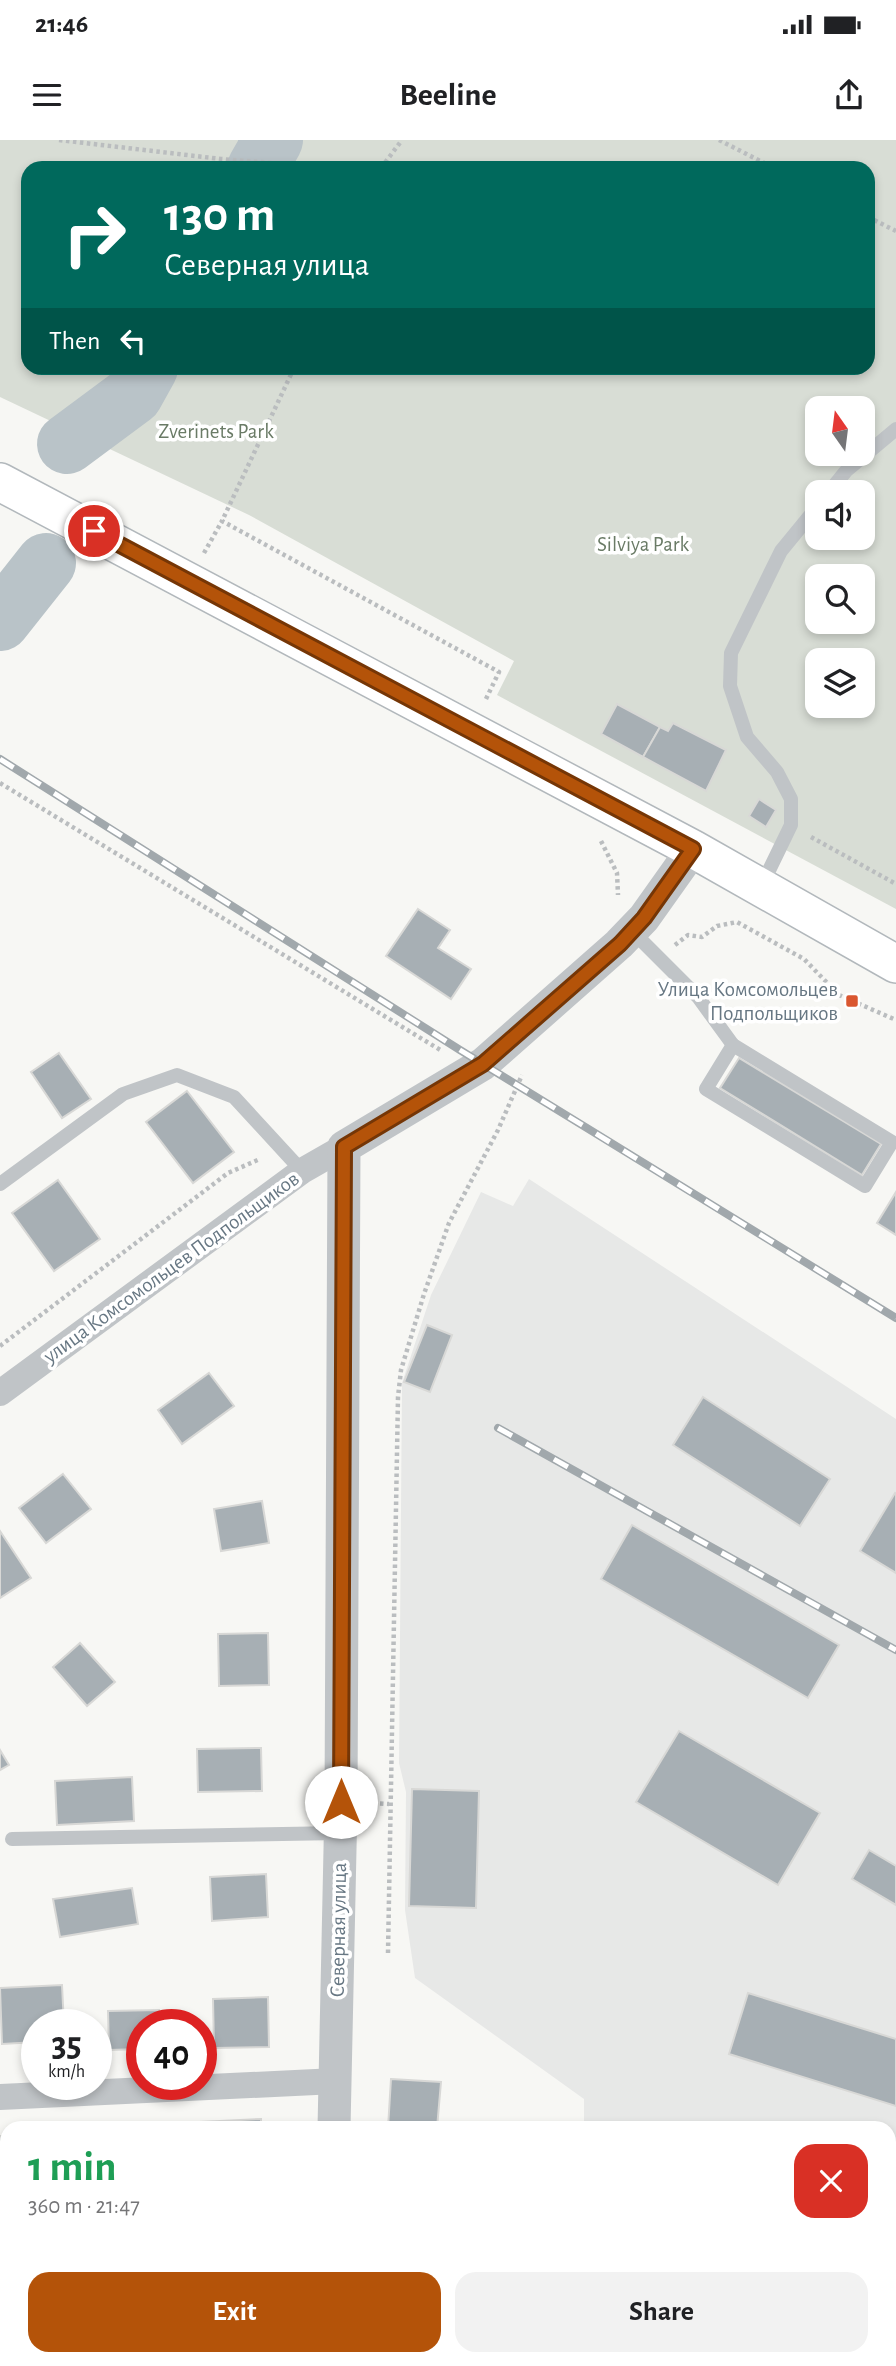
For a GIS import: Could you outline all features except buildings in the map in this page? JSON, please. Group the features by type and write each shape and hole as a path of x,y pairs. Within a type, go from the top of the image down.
{"main road":[{"path":"0,482 693,849 896,964"}],"street":[{"path":"344,1147 483,1064 632,931 693,849"},
{"name":"улица Комсомольцев Подпольщиков","path":"0,1393 302,1171 344,1147"},
{"name":"Северная улица","path":"334,2121 340,1833 344,1147"},
{"path":"0,2097 336,2081"}],"lane":[{"path":"839,480 896,429"},
{"path":"761,888 791,825 791,799 777,772 747,737 730,686 731,653 781,551 805,522"},
{"path":"632,931 698,997 733,1045 892,1142 865,1186 706,1089 733,1045"},
{"path":"0,1184 123,1094 177,1075 234,1097 302,1171"},
{"path":"12,1839 340,1833"}],"path":[{"path":"59,140 246,161"},
{"path":"386,161 402,140"},
{"path":"719,140 760,161"},
{"path":"875,221 896,232"},
{"path":"204,553 230,507 291,375"},
{"path":"222,521 499,672"},
{"path":"0,783 449,1056"},
{"path":"791,825 896,884"},
{"path":"599,836 617,873 618,898"},
{"path":"659,958 688,934 702,937 718,926 737,922 804,959 839,995 896,1020"},
{"path":"388,1953 401,1370 449,1223 498,1130 526,1068"},
{"path":"0,1346 228,1173 283,1150"}],"shaded area":[{"path":"529,1179 896,1419 896,2121 584,2121 584,2099 415,1978 405,1910 406,1792 399,1763 402,1383 431,1295 481,1192 513,1206"}],"green space":[{"name":"Silviya Park","path":"0,140 896,140 896,909 497,695 514,661 249,515 0,397"}],"waterway":[{"path":"243,140 268,147"},
{"path":"261,161 273,140"},
{"path":"67,444 133,395 144,375"},
{"path":"110,413 135,411 159,399 162,382 156,375"},
{"path":"0,621 46,563"}],"railway":[{"path":"0,759 460,1050 896,1318"},
{"path":"498,1428 896,1650"}],"place":[{"name":"Улица Комсомольцев Подпольщиков","path":"852,1001"}],"route":[{"path":"94,531 693,849 644,918 620,944 483,1064 344,1147 341,1802"}],"park label":[{"name":"Zverinets Park","path":"216,431"}]}
